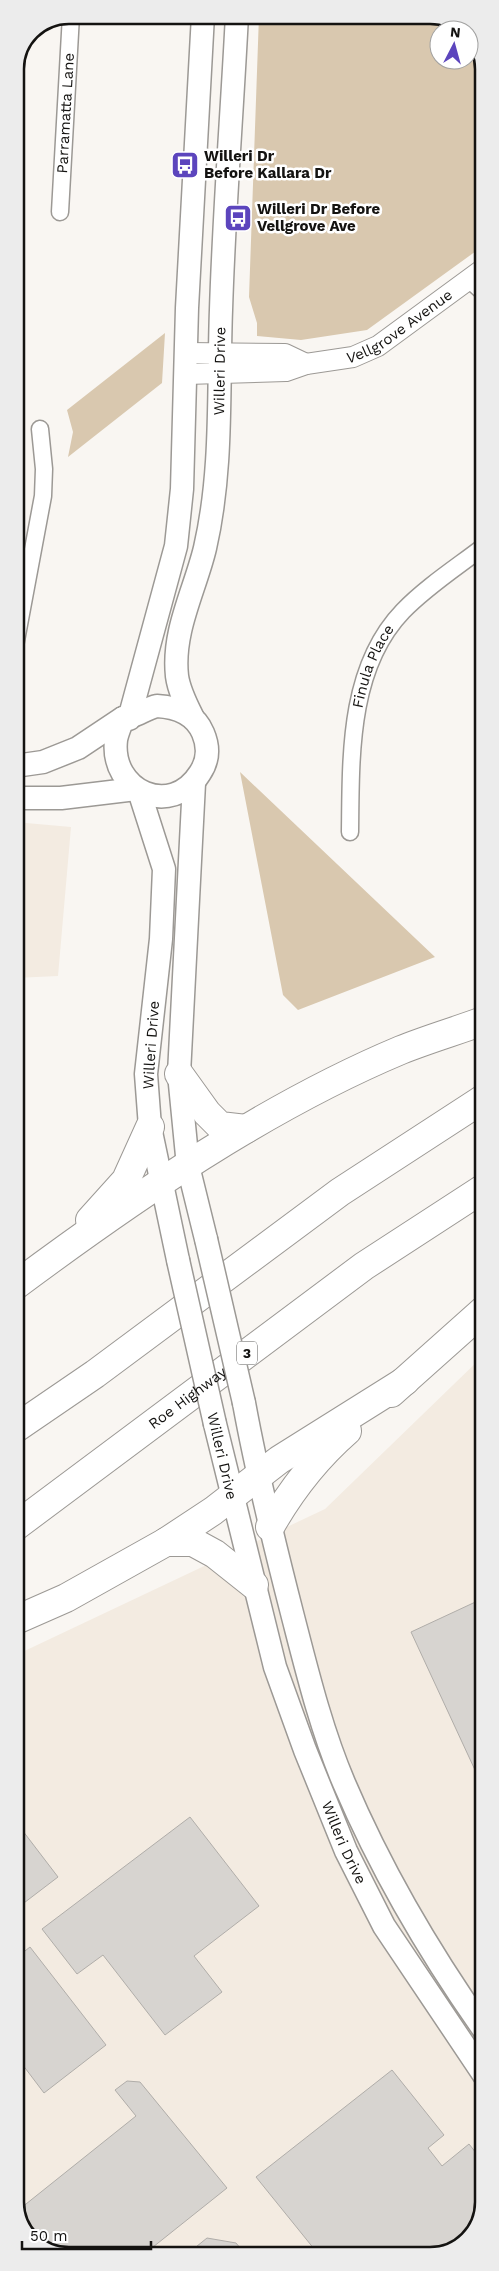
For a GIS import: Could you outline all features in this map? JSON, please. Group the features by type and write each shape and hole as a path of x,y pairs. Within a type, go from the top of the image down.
{"highway":[{"path":"24,1280 66,1248 161,1183 297,1100 401,1050 475,1025"},
{"path":"179,1074 207,1112 220,1126 246,1130"},
{"path":"24,1423 95,1374 340,1192 475,1105"},
{"path":"66,1248 126,1180 150,1127"},
{"name":"Roe Highway","path":"24,1520 364,1266 475,1194"},
{"path":"270,1527 290,1493 322,1453 475,1318"},
{"path":"24,1616 66,1598 166,1542 232,1497 279,1460 405,1380"},
{"path":"166,1542 193,1542 219,1557 254,1585"}],"main road":[{"name":"Willeri Drive","path":"203,24 186,363 182,489 176,546 126,718 116,740 117,758 126,778 138,790 164,869 161,938 146,1074 150,1127 215,1424 275,1667 305,1750 346,1851 384,1926 475,2062"},
{"name":"Willeri Drive","path":"237,24 214,494 205,547 179,633 177,648 177,677 193,718 200,727 205,739 207,754 205,766 194,783 179,1074 188,1166 244,1403 270,1527 320,1720 343,1782 370,1842 419,1933 475,2017"},
{"path":"24,765 43,762 78,748 142,710 157,706 171,706 193,718"},
{"path":"24,798 61,798 138,790 165,797 181,792 194,783"}],"street":[{"name":"Parramatta Lane","path":"60,212 70,24"},
{"name":"Vellgrove Avenue","path":"186,363 221,363 285,354 306,364 353,357 378,346 475,283"},
{"path":"24,598 43,496 44,469 40,429"},
{"name":"Finula Place","path":"350,832 351,791 358,702 366,670 379,640 403,610 475,553"}],"shaded area":[{"path":"259,24 429,24 429,70 475,70 475,252 367,330 301,340 257,336 257,323 249,297"},
{"path":"165,333 162,383 68,457 73,432 67,410"},
{"path":"240,772 435,957 298,1010 283,995"},
{"path":"24,823 71,827 58,976 24,978"},
{"path":"475,1364 475,2202 472,2219 464,2232 453,2241 445,2245 430,2247 57,2246 46,2241 33,2230 27,2219 24,2202 24,1651 325,1509"}],"building":[{"path":"475,1602 475,1770 411,1632"},
{"path":"190,1817 259,1906 194,1956 222,1992 165,2035 103,1955 77,1974 42,1929"},
{"path":"24,1832 58,1877 24,1903"},
{"path":"30,1947 106,2045 44,2093 24,2067 24,1952"},
{"path":"392,2070 444,2135 428,2148 442,2166 469,2144 475,2152 474,2211 472,2219 464,2232 445,2245 430,2247 313,2247 256,2177"},
{"path":"127,2081 140,2082 227,2188 153,2247 57,2246 46,2241 33,2230 27,2219 24,2205 136,2116 115,2090"},
{"path":"207,2238 236,2243 239,2247 196,2247"}],"place":[{"name":"Willeri Dr Before Kallara Dr","path":"185,165"},
{"name":"Willeri Dr Before Vellgrove Ave","path":"238,218"}]}
